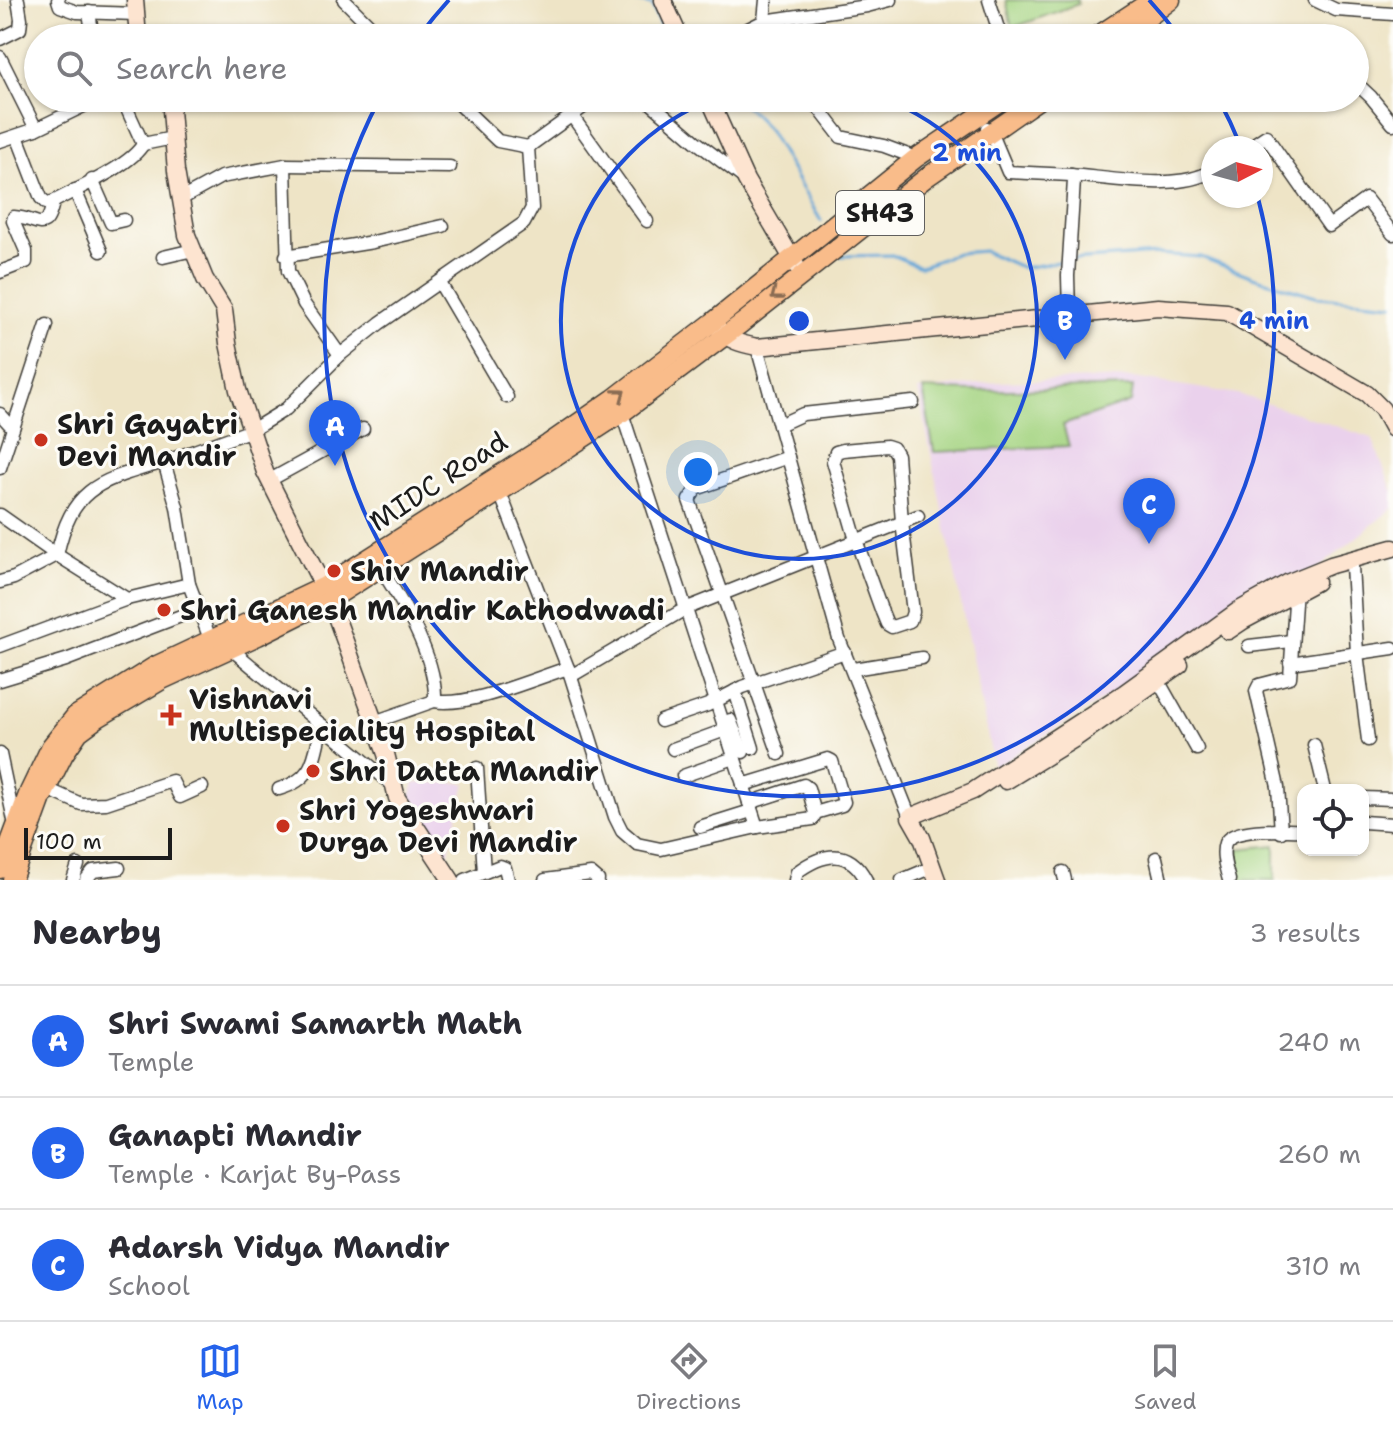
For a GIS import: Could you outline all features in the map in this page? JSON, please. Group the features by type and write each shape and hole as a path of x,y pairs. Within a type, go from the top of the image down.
{"main road":[{"path":"1115,24 1152,0"},
{"path":"1139,24 1171,0"},
{"name":"SH43","path":"719,328 791,258 916,158 984,112"},
{"name":"SH43","path":"719,328 802,275 927,177 1022,112"},
{"name":"MIDC Road","path":"6,869 64,754 79,732 219,647 381,569 622,413 719,328"},
{"name":"MIDC Road","path":"326,594 719,328"},
{"name":"MIDC Road","path":"6,869 16,827 29,792 51,746 75,716 155,666 219,647"}],"street":[{"path":"0,39 20,29 18,0"},
{"path":"58,0 60,6 66,9 89,12 136,7"},
{"path":"344,0 368,24"},
{"path":"663,0 674,24"},
{"path":"765,24 766,0"},
{"path":"758,24 890,0"},
{"path":"989,0 997,24"},
{"path":"1315,0 1336,10 1393,14"},
{"path":"89,12 91,24"},
{"path":"0,57 24,105"},
{"path":"1369,97 1393,124"},
{"path":"28,112 36,129"},
{"path":"0,141 36,129 71,112"},
{"path":"128,112 143,144"},
{"path":"171,112 187,235 205,279 224,310 238,390 270,480 326,594 374,722 397,798 451,880"},
{"path":"468,112 498,141 528,147 577,112"},
{"path":"661,112 746,180"},
{"path":"716,112 746,180 802,275"},
{"path":"822,112 841,137 884,146 916,158"},
{"path":"572,116 647,221"},
{"path":"976,117 992,134 1008,172 1165,181 1201,177"},
{"path":"17,136 41,198 46,203 123,163 143,144 173,138"},
{"path":"1273,146 1329,226 1366,199 1393,234"},
{"path":"0,582 57,555 63,527 76,503 98,486 252,430 286,409 340,355 380,323 524,223 532,208 528,147"},
{"path":"181,199 221,177 285,165 450,167"},
{"path":"285,165 286,256 293,284 340,355"},
{"path":"1069,314 1068,276 1074,180 1071,175"},
{"path":"92,180 111,223 124,220"},
{"path":"75,190 101,251"},
{"path":"0,272 26,262 26,251 14,217 39,225 49,218 53,202"},
{"path":"286,256 373,242 443,226"},
{"path":"163,257 193,250"},
{"path":"440,283 507,397"},
{"path":"719,328 739,343 757,347 842,341 1069,314 1158,307 1227,312 1367,394 1382,409 1393,429"},
{"path":"0,468 47,325"},
{"path":"757,347 845,652 935,874 903,880"},
{"path":"779,425 803,414 913,402"},
{"path":"622,413 685,609 729,732 740,751"},
{"path":"0,414 13,428"},
{"path":"270,480 363,429"},
{"path":"887,446 896,450 902,522 913,617 905,624 892,627 887,624 856,540 833,461 836,452 887,446"},
{"path":"779,754 691,511 689,496 696,489 788,457"},
{"path":"164,462 177,507 189,584 219,647 322,725 394,786"},
{"path":"499,490 569,671 622,831 637,844 661,849 757,827 813,819 815,813 807,786 700,827"},
{"path":"0,515 127,599"},
{"path":"569,671 571,676 685,609 918,516"},
{"path":"912,821 1009,780 1036,765 1296,585 1331,565 1393,548"},
{"path":"912,821 973,791 1124,693 1239,610 1296,585 1352,566 1393,557"},
{"path":"1352,566 1357,653 1368,740"},
{"path":"381,569 419,636 435,688 434,701"},
{"path":"0,646 127,599 189,584"},
{"path":"1281,832 1278,787 1256,691 1259,685 1290,678 1296,585"},
{"path":"0,680 66,660 199,609"},
{"path":"1249,646 1291,641"},
{"path":"1290,663 1393,648"},
{"path":"661,721 721,708 736,694 755,684 845,652"},
{"path":"853,669 922,658"},
{"path":"374,722 434,701 466,700 569,671"},
{"path":"1159,682 1197,749"},
{"path":"736,694 743,785 757,827"},
{"path":"279,789 297,784 306,774 313,762 322,725"},
{"path":"673,749 729,732"},
{"path":"1314,745 1324,784"},
{"path":"683,776 740,751"},
{"path":"0,754 16,827"},
{"path":"743,785 828,759 832,761 844,804 815,813"},
{"path":"477,768 484,872"},
{"path":"47,789 81,804 106,803 172,781 180,797 202,787"},
{"path":"1369,798 1393,799"},
{"path":"1369,822 1393,824"},
{"path":"1229,880 1224,861 1225,844 1232,834 1297,831"},
{"path":"795,880 797,872 807,865 835,857 856,864 866,880"},
{"path":"1156,858 1161,880"},
{"path":"73,880 78,865"},
{"path":"465,880 503,867 508,880"},
{"path":"86,880 93,871 119,868"},
{"path":"545,880 591,874 598,880"}],"shaded area":[{"path":"1133,378 1238,394 1372,438 1393,492 1393,508 1304,580 1177,653 994,767 918,390 999,382"},
{"path":"414,783 466,783 445,866 406,812"}],"green space":[{"path":"1006,0 1077,0 1078,4 1023,24 1011,24"},
{"path":"1133,387 1131,402 1063,425 1069,446 934,452 923,389 970,391"},
{"path":"1275,845 1275,880 1234,880 1229,850"}],"waterway":[{"path":"628,0 652,5 659,24"},
{"path":"752,112 768,129 821,221"},
{"path":"841,256 892,255 920,267 957,253 984,251 1023,268 1064,261"},
{"path":"1071,260 1157,254 1201,257 1319,297 1393,304"}],"place":[{"name":"Ganapti Mandir","path":"1065,360"},
{"name":"Shri Gayatri Devi Mandir","path":"41,440"},
{"name":"Shri Swami Samarth Math","path":"335,466"},
{"name":"Adarsh Vidya Mandir","path":"1149,544"},
{"name":"Shiv Mandir","path":"334,571"},
{"name":"Shri Ganesh Mandir Kathodwadi","path":"164,610"},
{"name":"Vishnavi Multispeciality Hospital","path":"171,715"},
{"name":"Shri Datta Mandir","path":"313,771"},
{"name":"Shri Yogeshwari Durga Devi Mandir","path":"283,826"}]}
